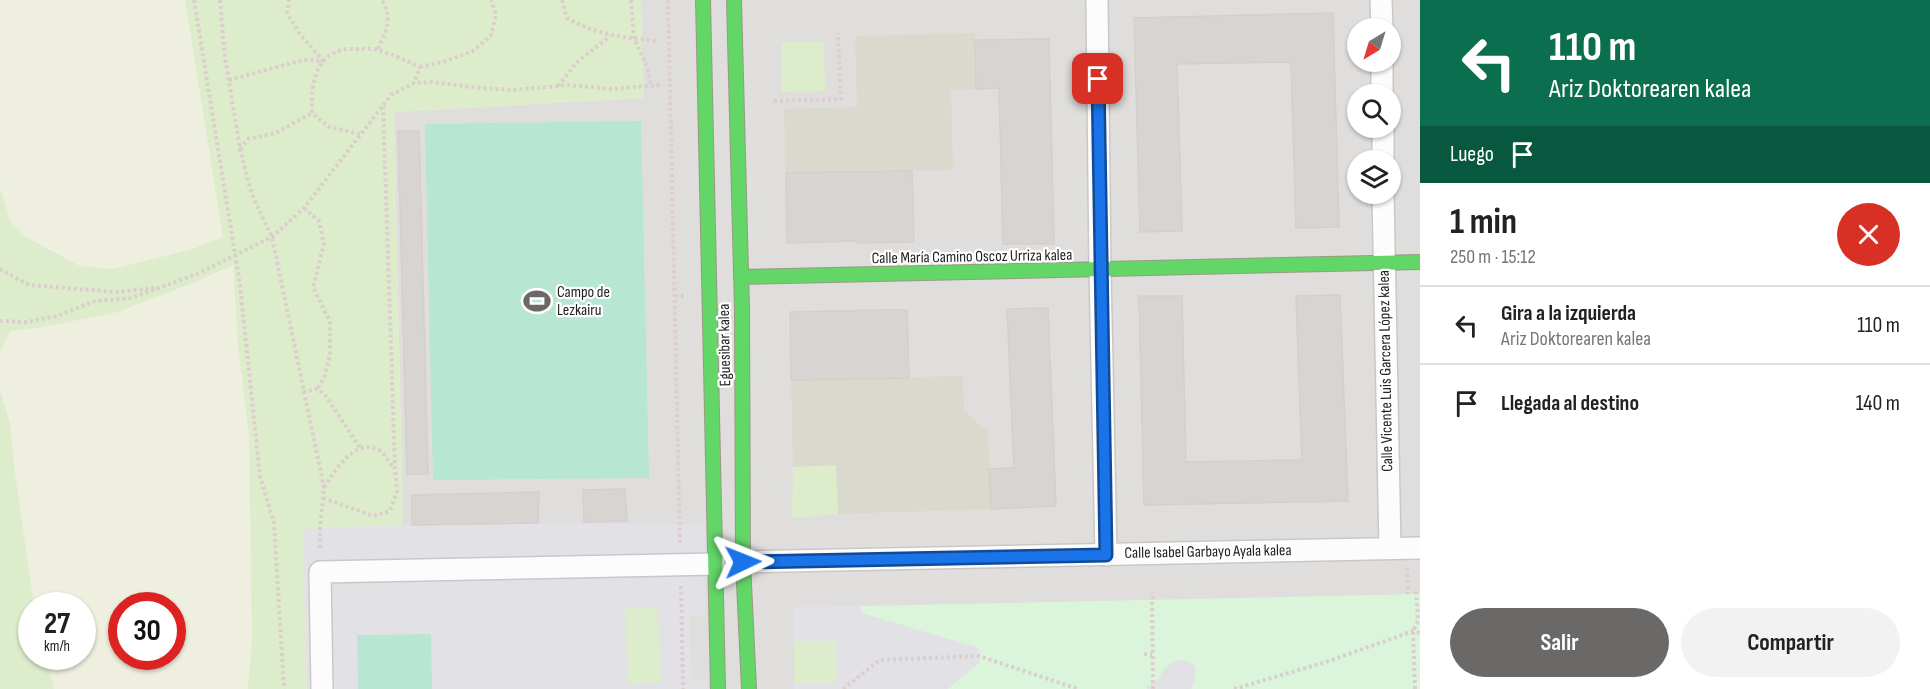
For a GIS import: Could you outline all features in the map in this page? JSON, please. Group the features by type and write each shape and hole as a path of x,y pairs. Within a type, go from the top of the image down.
{"street":[{"name":"Eguesibar kalea","path":"702,0 718,689"},
{"name":"Eguesibar kalea","path":"734,0 741,278 743,562 749,689"},
{"path":"1097,0 1106,555"},
{"path":"1381,0 1382,18"},
{"name":"Calle Vicente Luis Garcera López kalea","path":"1383,204 1390,548"},
{"name":"Calle María Camino Oscoz Urriza kalea","path":"741,278 1420,262"},
{"name":"Calle Isabel Garbayo Ayala kalea","path":"743,562 1420,548"},
{"path":"322,689 320,572 715,564"}],"path":[{"path":"194,0 235,255 260,476 274,523 285,689"},
{"path":"220,0 240,149 252,195 272,237 324,488 320,528 320,572"},
{"path":"289,0 287,14 300,34 323,61"},
{"path":"378,50 389,24 387,9 382,0"},
{"path":"312,113 312,94 317,69 327,55 345,48 378,50 420,67 443,62 473,51 491,35 496,15 491,0"},
{"path":"562,0 567,18 586,29 634,39 659,41"},
{"path":"631,0 634,39 647,66 651,86"},
{"path":"668,0 683,689"},
{"path":"774,101 841,99 838,33"},
{"path":"558,86 576,63 610,35"},
{"path":"229,80 303,60 323,61"},
{"path":"414,83 420,67"},
{"path":"0,321 27,322 47,318 94,301 132,298 199,273 272,237 304,208 391,95 414,83 432,82 513,90 568,85 613,89 661,85"},
{"path":"323,498 373,516 390,511 398,491 395,469 383,105"},
{"path":"240,149 248,139 276,133 312,113"},
{"path":"312,113 329,127 360,134"},
{"path":"303,392 317,389 324,378 330,355 330,322 313,287 324,244 320,221 304,208"},
{"path":"0,269 28,285 116,292 162,287"},
{"path":"317,389 325,395 361,449"},
{"path":"324,488 338,467 352,452 367,447 381,451 395,469"},
{"path":"1414,689 1413,631 1418,621 1416,588"},
{"path":"1153,689 1152,600 1154,593"},
{"path":"1234,689 1323,663 1413,631 1420,633"},
{"path":"1144,654 1152,655"},
{"path":"843,689 880,660 978,656 1078,689"}],"shaded area":[{"path":"641,0 1420,0 1420,689 307,689 403,524 394,112 643,98"},
{"path":"975,33 976,89 951,90 953,170 786,173 784,109 857,107 855,36"},
{"path":"1069,46 1083,46 1088,240 1073,240"},
{"path":"1108,46 1122,46 1127,240 1111,240"},
{"path":"693,57 697,285 683,285 678,58"},
{"path":"745,57 761,57 763,245 749,245"},
{"path":"1129,306 1133,501 1118,501 1114,307"},
{"path":"1075,307 1090,307 1094,501 1079,502"},
{"path":"766,320 769,507 755,507 751,321"},
{"path":"684,322 699,322 702,508 688,508"},
{"path":"963,376 964,411 988,432 991,509 838,514 836,466 793,467 791,380"},
{"path":"538,523 705,525 705,615 689,616 692,680 707,681 707,689 432,689 431,634 357,635 358,689 307,689 303,530 403,525","holes":["658,607 661,683 628,684 625,608"]},
{"path":"1064,529 1065,544 801,550 801,535"},
{"path":"1396,560 1396,575 1166,579 1165,565"},
{"path":"1133,566 1133,581 804,588 803,573"},
{"path":"861,606 861,613 979,648 979,663 947,689 794,689 794,683 836,683 836,642 794,642 793,607"},
{"path":"1186,660 1194,665 1196,673 1191,689 1147,689 1148,685 1158,680 1164,669 1175,661"}],"green space":[{"path":"0,0 185,0 223,237 190,250 113,269 80,266 26,237 11,222 0,188"},
{"path":"185,0 641,0 644,98 394,112 403,525 320,528 303,531 307,689 248,689 252,639 249,436 238,345 233,265 118,312 38,328 10,331 0,351 0,188 11,222 26,237 80,266 113,269 190,250 223,237"},
{"path":"781,42 824,42 825,91 782,92"},
{"name":"Campo de Lezkairu","path":"641,121 649,478 433,480 425,124"},
{"path":"233,265 238,345 249,436 252,639 248,689 54,689 49,670 96,670 96,592 32,592 10,423 0,390 0,351 10,331 38,328 118,312"},
{"path":"0,390 10,423 32,592 18,592 18,670 49,670 54,689 0,689"},
{"path":"836,465 838,514 792,518 793,467"},
{"path":"1420,594 1420,689 1191,689 1196,673 1194,665 1148,685 1147,689 947,689 979,663 978,648 861,613 861,606"},
{"path":"658,607 661,683 628,684 625,608"},
{"path":"432,634 432,689 358,689 357,635"},
{"path":"794,642 836,642 836,683 794,683"}],"building":[{"path":"1333,13 1339,227 1296,228 1291,62 1177,64 1182,231 1140,232 1134,18"},
{"path":"1049,39 1054,244 1003,244 999,88 976,89 975,40"},
{"path":"398,131 419,131 428,474 407,474"},
{"path":"912,171 914,242 787,243 786,173"},
{"path":"1340,295 1348,501 1144,505 1139,296 1182,296 1186,462 1302,460 1296,296"},
{"path":"1048,308 1056,506 991,509 989,469 1014,468 1007,309"},
{"path":"907,310 909,378 791,380 790,312"},
{"path":"625,489 627,521 584,522 583,490"},
{"path":"539,492 538,523 412,525 412,495"}],"traffic: fast":[{"path":"703,0 718,689"},
{"path":"734,0 742,310 743,562 749,689"},
{"path":"741,277 1420,262"}],"place":[{"name":"Campo de Lezkairu","path":"537,301"}],"route":[{"path":"743,562 1106,555 1098,79"}]}
